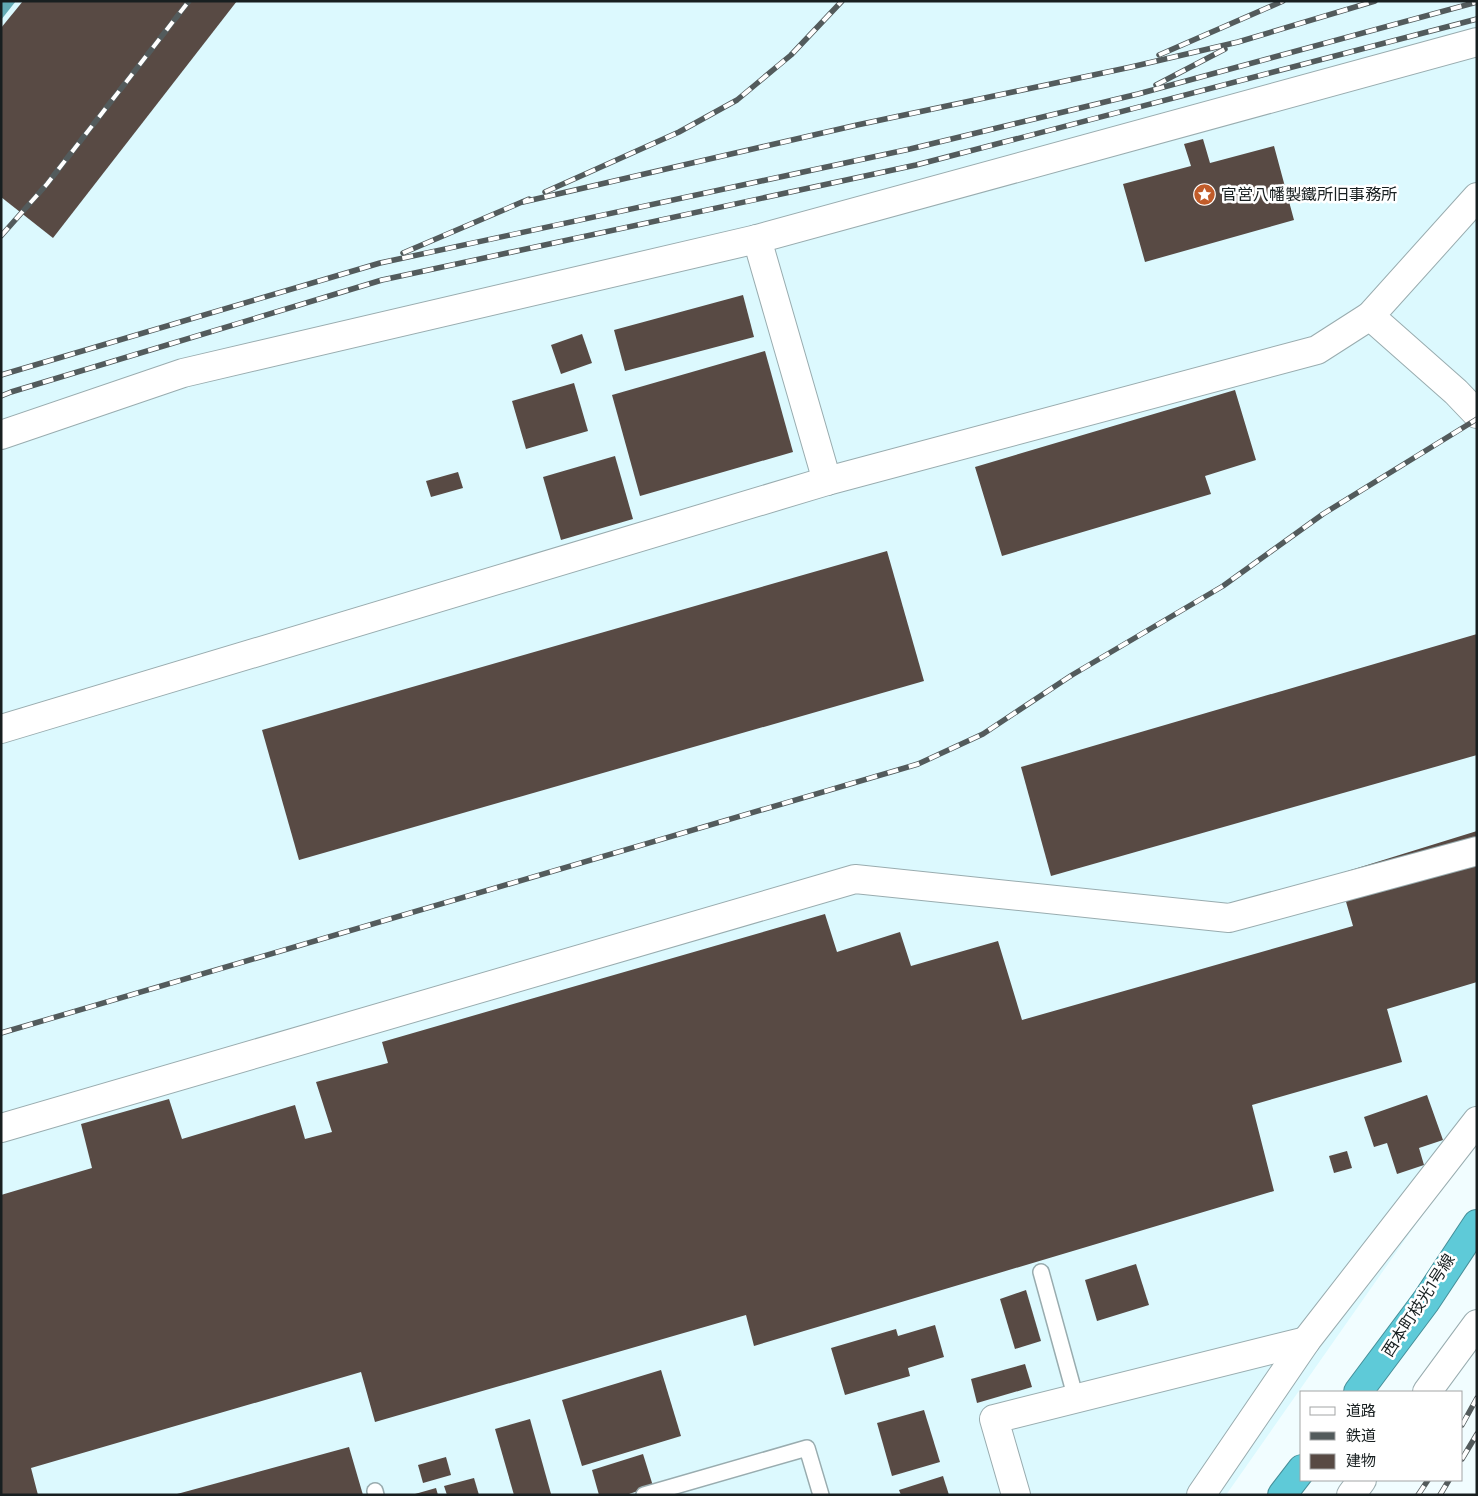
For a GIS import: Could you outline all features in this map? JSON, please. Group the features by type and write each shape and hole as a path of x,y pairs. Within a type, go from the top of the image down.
{"highway":[{"path":"1359,1391 1426,1301 1477,1224"},
{"path":"1282,1495 1300,1472"}],"street":[{"path":"1,435 183,373 758,239 1477,42"},
{"path":"1,730 828,481 1317,350 1370,316 1477,196"},
{"path":"758,239 828,481"},
{"path":"1370,316 1456,392 1477,414"},
{"path":"1,1128 855,879 1229,918 1477,851"},
{"path":"1201,1495 1306,1341 1477,1121"},
{"name":"西本町枝光1号線","path":"1359,1391 1387,1353 1477,1216"},
{"path":"1428,1391 1477,1324"},
{"path":"1016,1495 994,1419 1306,1341"},
{"path":"1278,1495 1300,1467"},
{"path":"1351,1495 1361,1481"}],"lane":[{"path":"1041,1272 1076,1399"},
{"path":"644,1495 808,1448 821,1495"}],"shaded area":[{"path":"16,1 1477,1 1477,1137 1226,1495 1,1495 1,20"}],"water":[{"path":"1,1 16,1 1,20"}],"building":[{"path":"23,1 237,1 53,238 1,197 1,28"},
{"path":"1203,139 1210,163 1274,146 1294,220 1145,262 1123,184 1191,166 1184,144"},
{"path":"743,295 754,337 625,371 614,330"},
{"path":"582,334 592,363 561,374 551,345"},
{"path":"765,351 793,452 640,496 612,395"},
{"path":"574,383 588,431 526,449 512,401"},
{"path":"1235,390 1256,460 1205,476 1211,494 1002,556 975,467"},
{"path":"615,456 633,519 561,540 543,477"},
{"path":"458,472 463,488 431,497 426,481"},
{"path":"887,551 924,681 299,860 262,730"},
{"path":"1477,634 1477,755 1051,876 1021,767"},
{"path":"1477,831 1477,982 1387,1009 1402,1062 1252,1105 1274,1191 754,1346 746,1315 375,1422 361,1372 31,1468 38,1495 1,1495 1,1195 92,1168 81,1124 169,1099 182,1139 295,1105 305,1139 332,1132 316,1082 388,1063 382,1042 825,914 837,952 900,932 911,966 998,941 1022,1020 1353,926 1338,874"},
{"path":"1427,1095 1443,1140 1419,1148 1424,1165 1397,1174 1387,1143 1374,1147 1364,1117"},
{"path":"1347,1151 1352,1168 1334,1173 1329,1156"},
{"path":"1136,1264 1149,1305 1097,1321 1085,1280"},
{"path":"1026,1290 1041,1341 1015,1349 1000,1299"},
{"path":"935,1325 944,1357 908,1368 910,1376 845,1395 831,1348 896,1329 898,1336"},
{"path":"1025,1364 1032,1387 977,1403 971,1379"},
{"path":"661,1370 681,1436 582,1466 562,1400"},
{"path":"924,1410 940,1462 892,1476 877,1423"},
{"path":"530,1419 551,1494 514,1495 495,1429"},
{"path":"349,1447 363,1495 177,1495 177,1494"},
{"path":"643,1454 653,1486 626,1495 599,1495 592,1470"},
{"path":"446,1457 451,1475 423,1483 418,1465"},
{"path":"943,1476 949,1495 901,1495 899,1490"},
{"path":"474,1478 479,1495 447,1495 444,1486"},
{"path":"436,1488 438,1495 415,1495 415,1494"}],"railway":[{"path":"1,236 47,184 189,1"},
{"path":"545,192 679,132 737,100 791,55 842,1"},
{"path":"1159,55 1283,1"},
{"path":"523,202 857,125 1131,67 1238,42 1375,1"},
{"path":"1,375 380,263 910,149 1138,94 1477,2"},
{"path":"1,396 382,280 916,165 1477,19"},
{"path":"1156,85 1225,49"},
{"path":"403,253 529,199"},
{"path":"1,1033 918,764 983,734 1072,675 1223,586 1323,514 1477,419"},
{"path":"1463,1423 1477,1398"},
{"path":"1463,1457 1477,1434"},
{"path":"1418,1495 1427,1481"},
{"path":"1440,1495 1448,1481"}],"place":[{"name":"官営八幡製鐵所旧事務所","path":"1205,194"}]}
